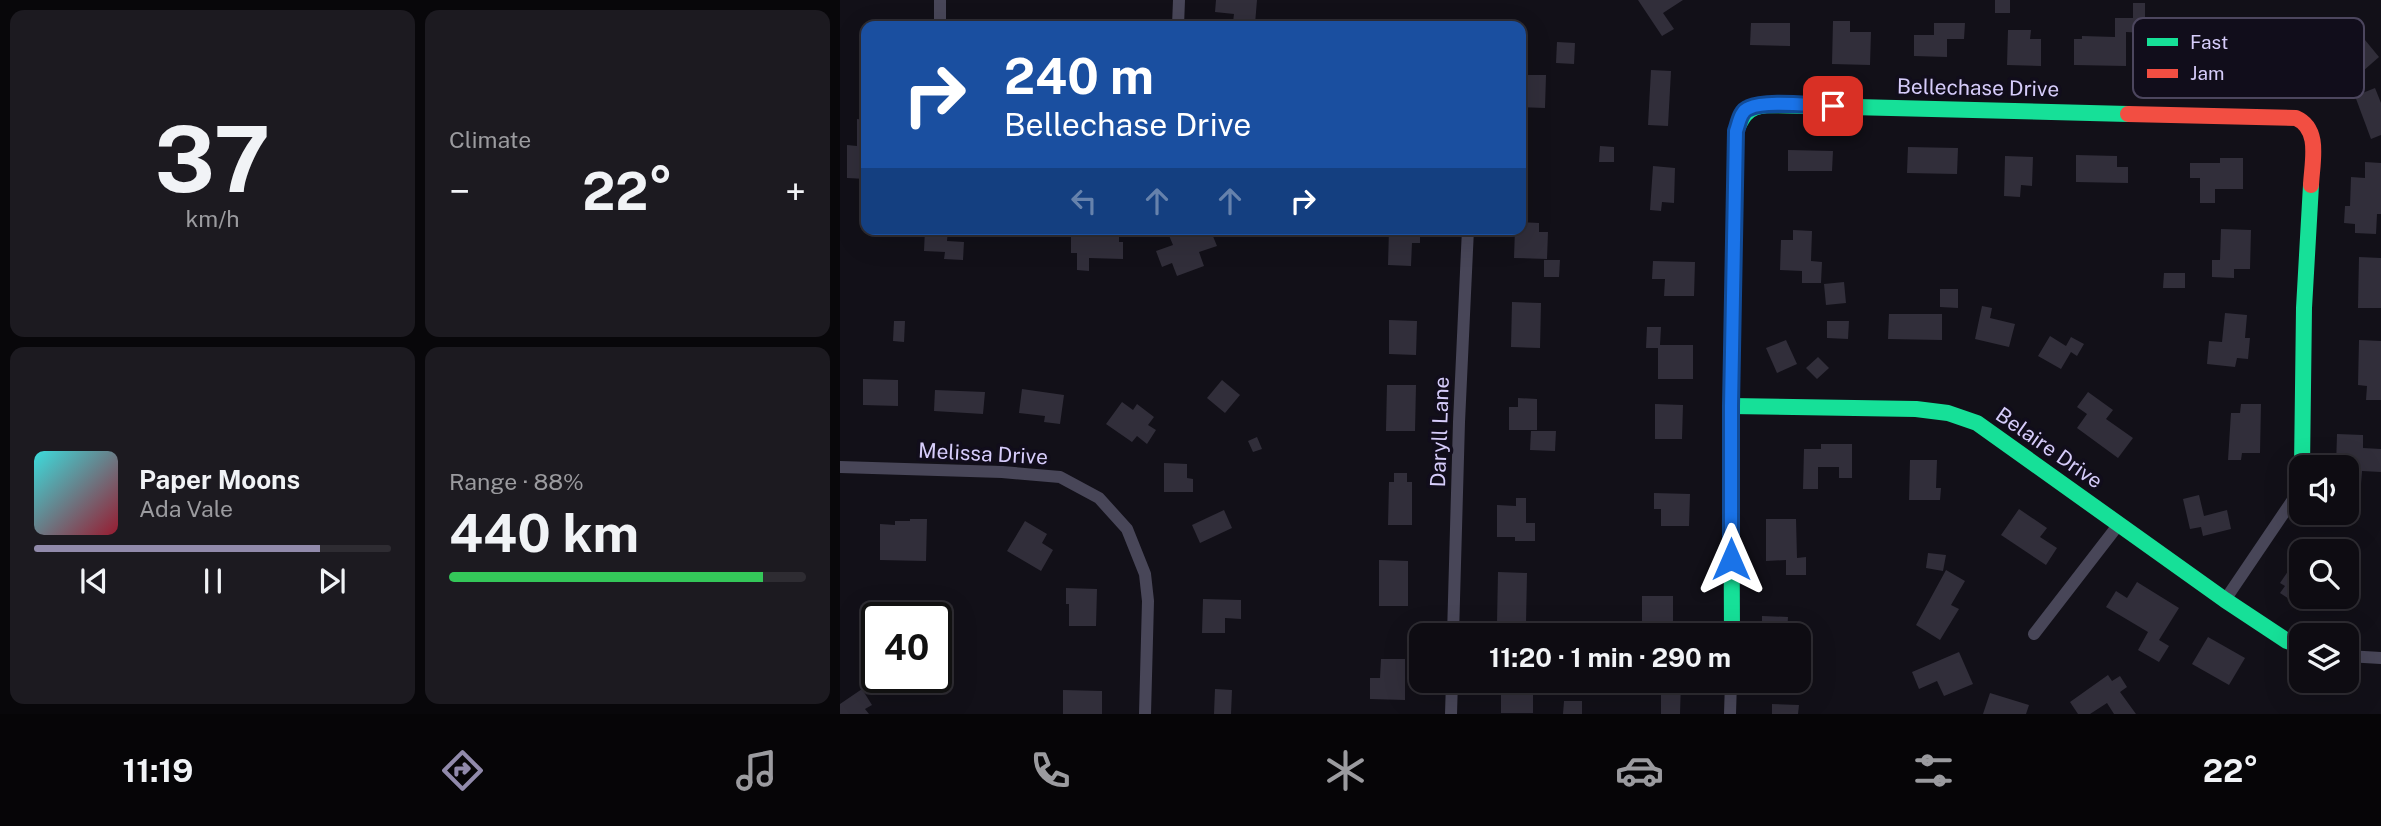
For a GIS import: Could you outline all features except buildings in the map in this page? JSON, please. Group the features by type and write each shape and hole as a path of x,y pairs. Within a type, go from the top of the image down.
{"street":[{"path":"940,0 940,21"},
{"path":"1178,21 1179,0"},
{"name":"Bellechase Drive","path":"1732,623 1731,406 1736,131 1742,114 1748,108 1795,105 2296,118 2307,122 2313,141 2305,296 2302,455"},
{"name":"Daryll Lane","path":"1453,623 1468,235"},
{"name":"Belaire Drive","path":"1731,406 1916,409 1948,413 1977,424 2225,600 2289,642"},
{"name":"Melissa Drive","path":"840,467 979,471 1060,477 1099,498 1127,529 1145,574 1148,601 1145,714"},
{"path":"2225,600 2289,505"},
{"path":"2034,634 2119,524"},
{"path":"2359,657 2381,658"},
{"path":"1451,714 1452,693"},
{"path":"1730,714 1731,693"}],"traffic: fast":[{"path":"1732,623 1731,406 1736,131 1742,119 1754,108 1773,105 2128,114"},
{"path":"2302,455 2304,308 2311,185"},
{"path":"1731,406 1916,409 1948,413 1977,423 2225,600 2289,642"}],"traffic: jam":[{"path":"2128,114 2296,118 2304,123 2312,138 2311,185"}],"route":[{"path":"1731,559 1736,131 1742,114 1748,108 1770,105 1833,106"}]}
